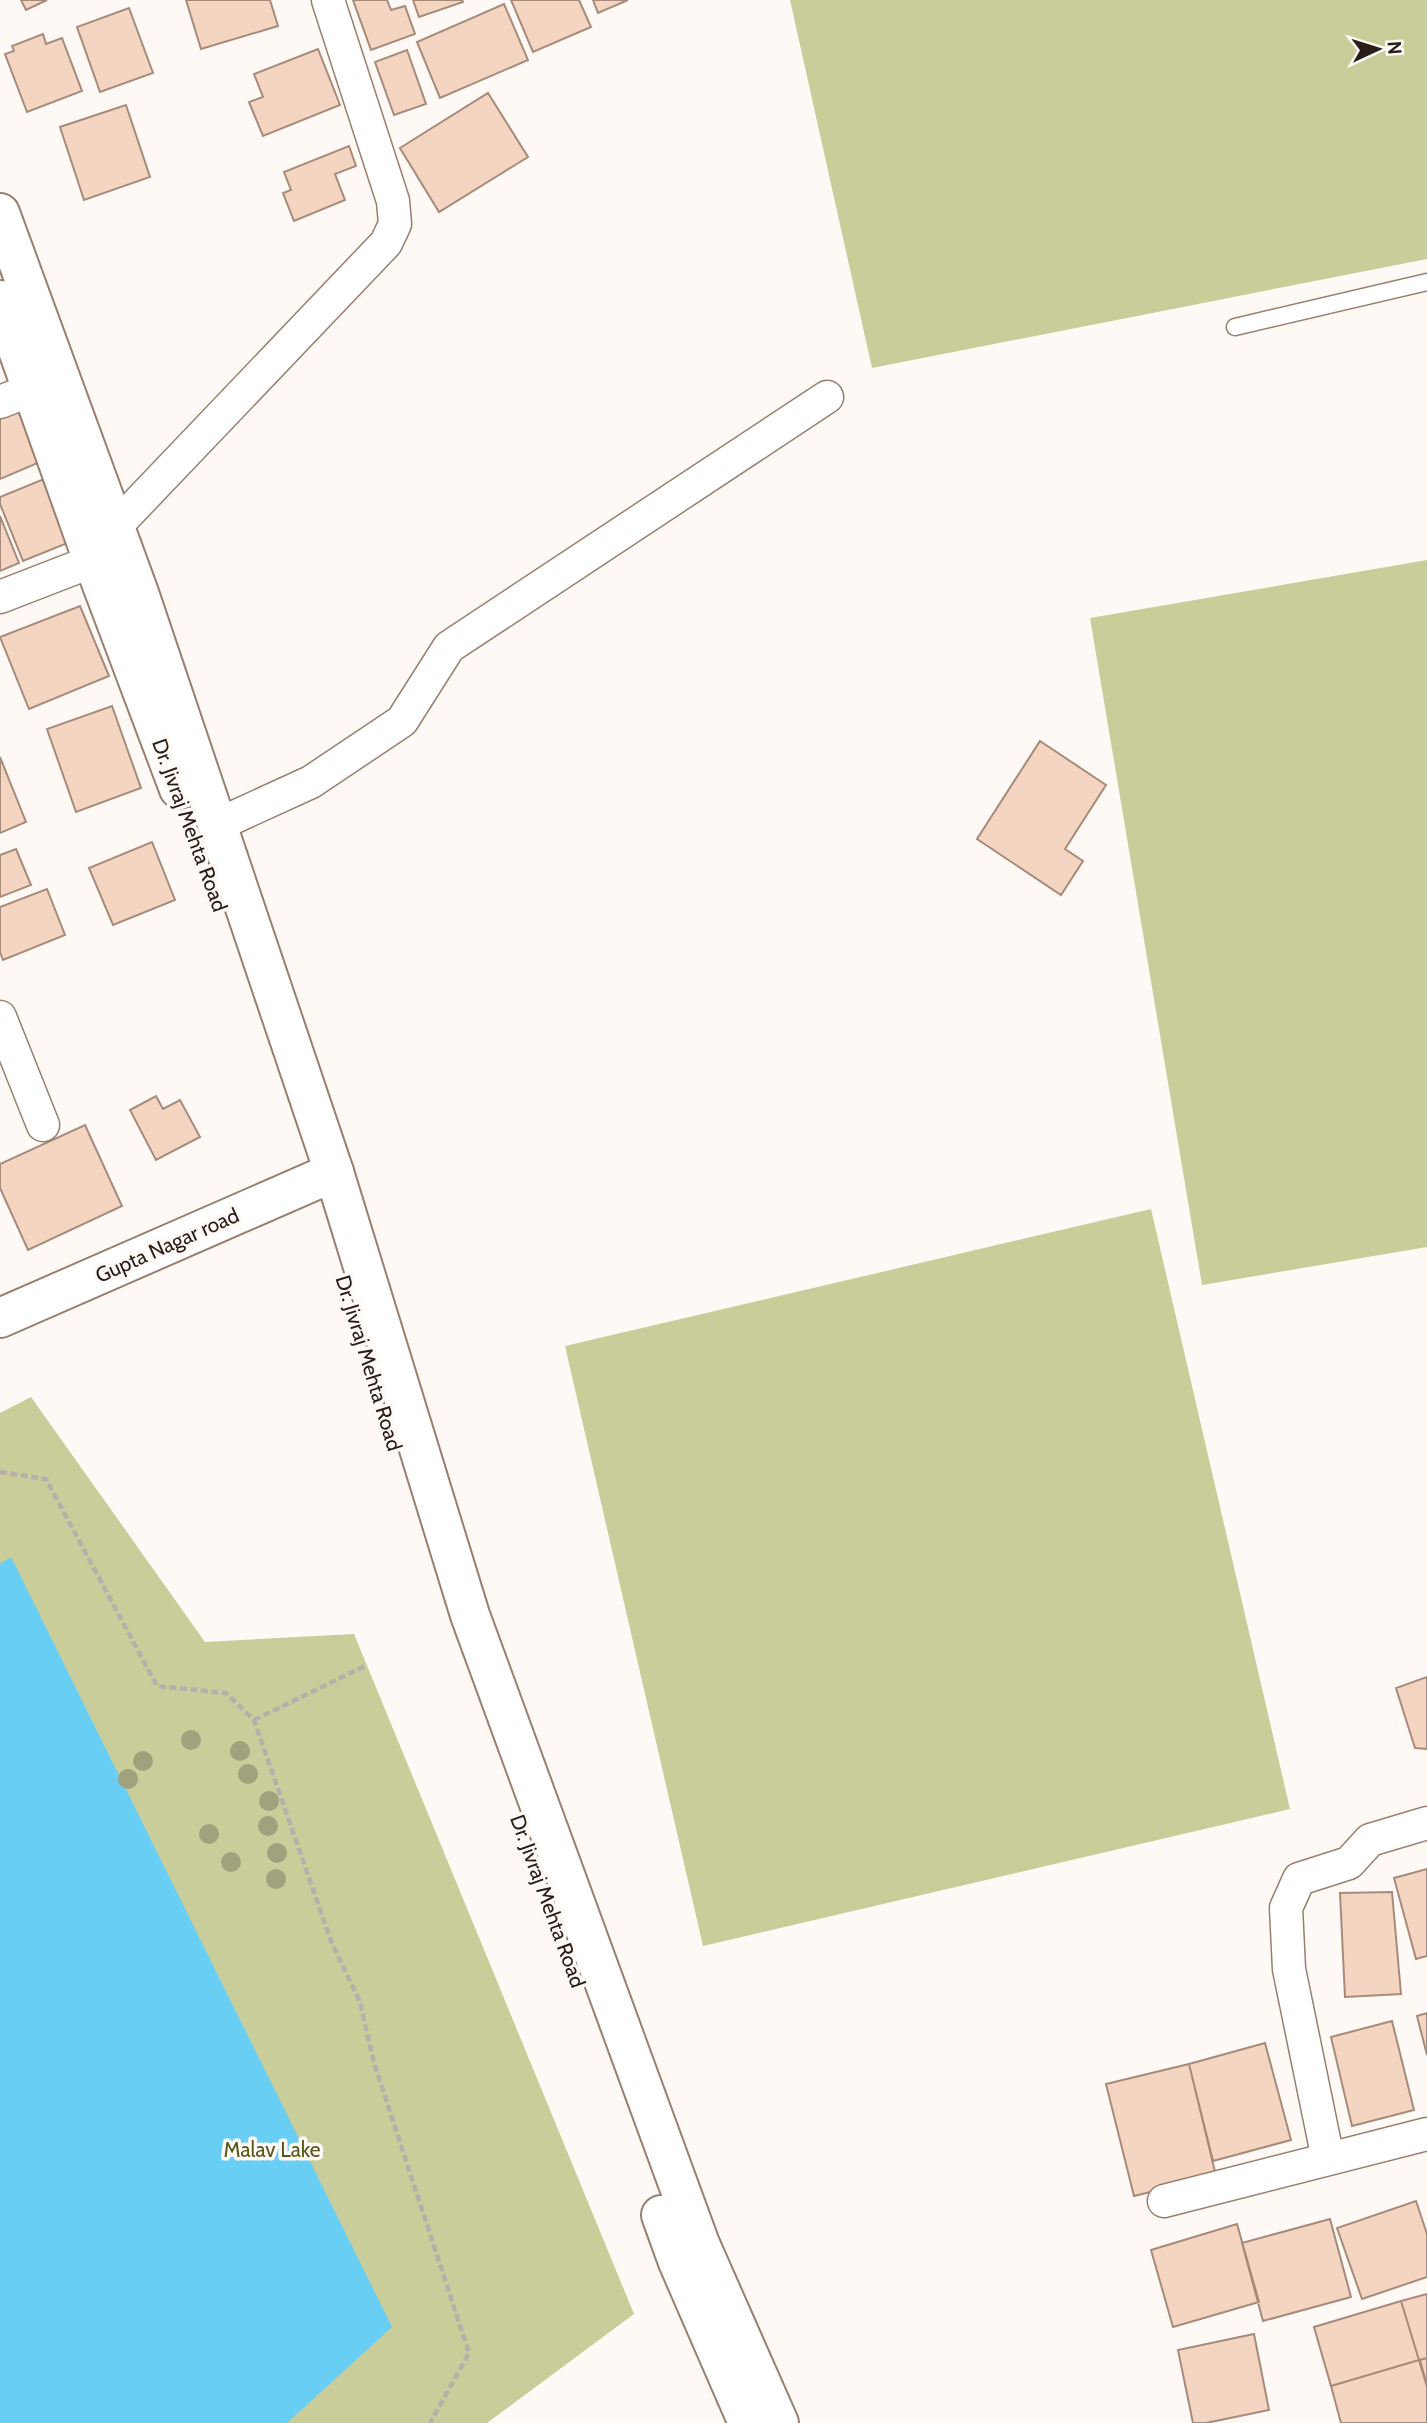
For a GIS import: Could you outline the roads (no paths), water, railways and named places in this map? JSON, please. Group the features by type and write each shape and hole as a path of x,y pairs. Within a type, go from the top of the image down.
{"main road":[{"path":"0,213 115,527 217,825 324,1176 470,1615 700,2245 779,2423"},
{"name":"Dr. Jivraj Mehta Road","path":"0,300 16,396 93,561 324,1176 450,1629 678,2262 748,2423"},
{"name":"Gupta Nagar road","path":"0,1318 324,1176"}],"street":[{"path":"115,527 386,243 395,224 393,201 328,0"},
{"path":"217,825 311,782 402,721 449,647 827,397"},
{"path":"0,597 93,561"},
{"path":"0,1017 43,1125"},
{"path":"1328,2159 1289,1969 1286,1908 1299,1879 1349,1863 1370,1840 1427,1824"},
{"path":"1164,2201 1427,2134"}],"lane":[{"path":"1235,327 1427,282"}],"water":[{"path":"11,1557 392,2327 287,2423 0,2423 0,1564"}],"park label":[{"name":"Malav Lake","path":"272,2149"}]}
